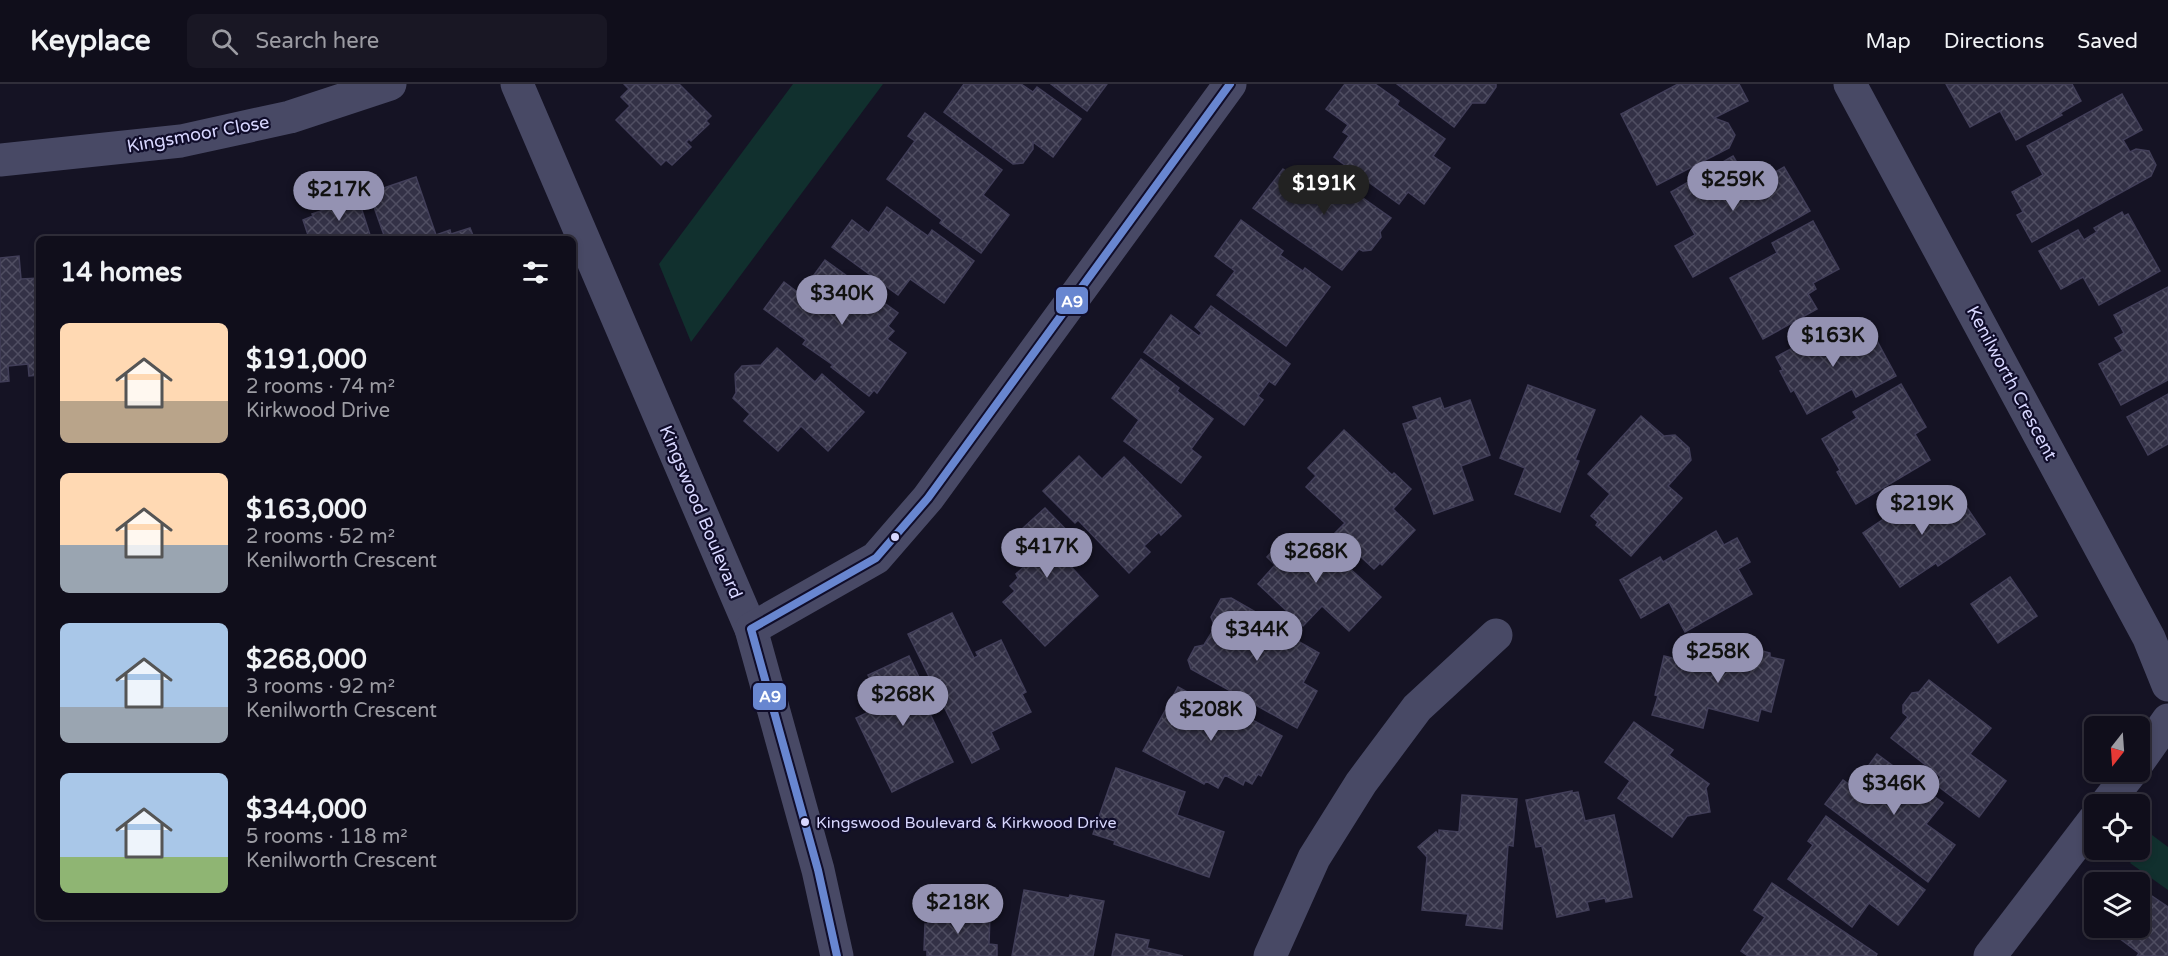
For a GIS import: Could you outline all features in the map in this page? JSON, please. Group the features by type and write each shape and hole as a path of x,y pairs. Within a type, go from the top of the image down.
{"street":[{"name":"Kingsmoor Close","path":"0,160 181,141 290,117 390,84"},
{"name":"Kingswood Boulevard","path":"517,84 751,629 818,870 837,956"},
{"path":"751,629 876,558 928,498 1230,84"},
{"name":"Kenilworth Crescent","path":"1850,84 2149,638 2168,685"},
{"path":"1270,956 1314,858 1361,783 1417,708 1496,635"},
{"path":"2150,745 2168,720"},
{"path":"2114,794 2123,782"},
{"path":"1990,956 2084,833"}],"green space":[{"path":"793,84 883,84 691,342 659,264"},
{"path":"2152,835 2168,847 2168,890 2150,877 2150,872 2143,872 2130,863 2132,860 2150,860"}],"building":[{"path":"624,84 679,84 711,116 706,121 709,124 691,141 689,139 686,142 691,147 672,165 666,160 661,165 616,120 630,106 621,97 629,89"},
{"path":"964,84 1021,84 1033,92 1037,87 1081,119 1053,157 1033,142 1033,149 1023,163 1013,164 944,112"},
{"path":"1051,84 1107,84 1087,111"},
{"path":"1345,84 1375,84 1399,101 1397,105 1445,139 1433,156 1450,168 1424,204 1408,192 1399,204 1334,157 1349,136 1343,132 1348,125 1326,109"},
{"path":"1397,84 1496,84 1496,87 1485,103 1472,103 1454,127"},
{"path":"1678,84 1739,84 1748,101 1714,118 1728,123 1735,135 1729,148 1657,185 1621,114"},
{"path":"1946,84 2072,84 2081,101 2060,113 2062,115 2016,140 2000,111 1970,127"},
{"path":"2122,94 2142,130 2123,140 2130,152 2136,149 2149,151 2156,165 2151,176 2032,242 2017,215 2023,212 2012,192 2043,175 2027,146"},
{"path":"925,113 1002,170 983,195 1009,215 981,253 940,223 942,220 887,179 915,141 908,136"},
{"path":"1733,156 1749,183 1746,185 1748,188 1784,167 1810,211 1693,277 1675,246 1695,235 1671,192"},
{"path":"1283,169 1311,189 1321,175 1329,174 1391,218 1380,232 1381,237 1371,250 1359,249 1342,270 1253,208"},
{"path":"416,177 436,235 450,230 451,234 470,228 473,236 384,236 369,193"},
{"path":"358,198 370,236 308,236 303,220 313,216 312,214"},
{"path":"887,207 928,236 932,230 974,261 944,303 910,279 898,295 832,247 852,220 869,233"},
{"path":"2122,212 2124,216 2128,214 2160,271 2099,305 2083,277 2061,289 2039,251 2078,230 2084,240 2097,232 2094,228"},
{"path":"1241,220 1283,251 1280,255 1303,271 1305,268 1330,287 1286,346 1217,295 1235,271 1215,256"},
{"path":"1813,221 1839,269 1813,283 1816,289 1808,294 1817,309 1763,339 1730,278 1777,253 1772,243"},
{"path":"19,256 21,279 36,278 36,375 29,376 28,364 8,366 9,381 0,382 0,258"},
{"path":"825,260 898,313 888,326 894,331 887,339 906,353 877,393 874,390 869,396 831,367 833,365 803,344 806,340 764,309 784,282 800,294"},
{"path":"2168,287 2168,380 2121,405 2099,364 2123,351 2115,338 2124,333 2114,315"},
{"path":"1211,306 1290,364 1275,385 1269,381 1258,396 1263,400 1244,425 1144,352 1171,315 1199,336 1202,333 1195,327"},
{"path":"1833,326 1841,329 1853,351 1876,339 1896,376 1856,397 1852,389 1807,414 1794,390 1791,392 1780,371 1783,370 1776,357"},
{"path":"777,348 815,382 822,374 864,412 828,451 801,426 778,451 744,421 750,414 733,398 736,393 735,374 742,366 761,365"},
{"path":"1141,359 1179,388 1177,391 1213,419 1191,449 1201,457 1181,483 1124,441 1139,420 1112,398"},
{"path":"1901,384 1926,427 1915,434 1930,460 1856,504 1837,472 1840,470 1822,439 1857,418 1853,412"},
{"path":"1528,385 1595,410 1575,460 1579,461 1560,512 1515,494 1525,468 1500,458"},
{"path":"2168,394 2168,444 2148,455 2127,417"},
{"path":"1440,398 1444,409 1470,400 1490,455 1461,466 1473,500 1434,514 1403,424 1418,419 1413,407"},
{"path":"1641,416 1664,436 1675,435 1689,448 1691,460 1668,486 1682,498 1631,556 1596,525 1598,522 1591,516 1610,494 1588,474"},
{"path":"1344,430 1392,475 1394,473 1411,489 1393,509 1415,530 1382,565 1380,563 1374,569 1335,533 1345,523 1306,487 1316,476 1308,468"},
{"path":"1079,456 1102,479 1124,457 1181,516 1161,535 1159,532 1144,546 1150,552 1129,573 1078,520 1075,523 1043,491"},
{"path":"1931,487 1947,509 1961,499 1985,534 1938,566 1936,563 1900,587 1863,533"},
{"path":"1045,508 1080,544 1064,559 1098,596 1045,646 1003,602 1015,591 1010,586 1018,578 1016,574 1030,561 1010,540"},
{"path":"1716,531 1724,545 1737,538 1750,562 1738,569 1752,594 1685,632 1669,602 1641,618 1620,580 1660,557 1663,562"},
{"path":"1306,534 1342,568 1345,564 1381,597 1349,631 1322,606 1303,626 1258,584 1275,565 1267,557 1284,538 1294,547"},
{"path":"2010,577 2037,616 1998,643 1971,604"},
{"path":"1231,598 1289,631 1287,635 1319,653 1303,683 1317,691 1297,728 1191,669 1188,660 1195,647 1204,645 1215,627 1211,617 1221,599"},
{"path":"952,613 974,658 978,656 976,652 1001,640 1026,692 1022,694 1031,712 991,732 999,749 972,763 908,634"},
{"path":"1717,636 1734,640 1732,648 1742,650 1744,646 1770,653 1770,657 1784,660 1771,712 1761,709 1758,721 1708,708 1703,728 1652,715 1658,696 1655,695 1664,656 1696,664 1701,645"},
{"path":"909,656 927,694 922,697 953,762 892,792 856,718 883,705 868,675"},
{"path":"1929,680 1991,728 1970,754 2006,781 1979,817 1935,784 1941,777 1891,738 1908,717 1903,713 1903,705 1912,693 1919,692"},
{"path":"1178,687 1235,718 1238,712 1282,736 1261,776 1258,774 1252,784 1245,780 1243,785 1225,775 1218,788 1206,781 1204,784 1143,751"},
{"path":"1634,722 1673,750 1669,755 1709,784 1706,788 1710,812 1687,816 1672,837 1618,798 1630,781 1605,762"},
{"path":"1877,754 1943,803 1926,824 1955,845 1928,882 1825,804 1843,780 1853,787"},
{"path":"1116,768 1185,792 1177,815 1224,832 1209,877 1114,844 1115,841 1093,834"},
{"path":"1572,791 1572,793 1578,792 1585,821 1614,815 1632,897 1606,902 1605,898 1587,902 1589,910 1557,917 1542,846 1536,847 1526,800"},
{"path":"1462,795 1517,799 1513,846 1508,845 1502,929 1466,925 1468,914 1422,910 1427,857 1418,847 1436,832 1439,837 1439,830 1459,832"},
{"path":"1826,816 1925,890 1898,925 1869,903 1852,927 1788,879 1813,845 1808,841"},
{"path":"1772,883 1877,954 1876,956 1748,956 1741,951 1765,917 1754,910"},
{"path":"1024,890 1104,901 1093,956 1012,956"},
{"path":"2150,895 2168,907 2168,956 2137,956 2139,953 2119,938 2150,938"},
{"path":"929,912 990,915 989,944 997,945 997,956 927,956 927,950 924,950 925,924 928,924"},
{"path":"1116,934 1149,940 1147,948 1183,956 1112,956"}],"transit line":[{"name":"A9","path":"837,956 818,870 751,629 876,558 928,498 1230,84"}],"place":[{"name":"Kingswood Boulevard & Kirkwood Drive","path":"805,822"}]}
